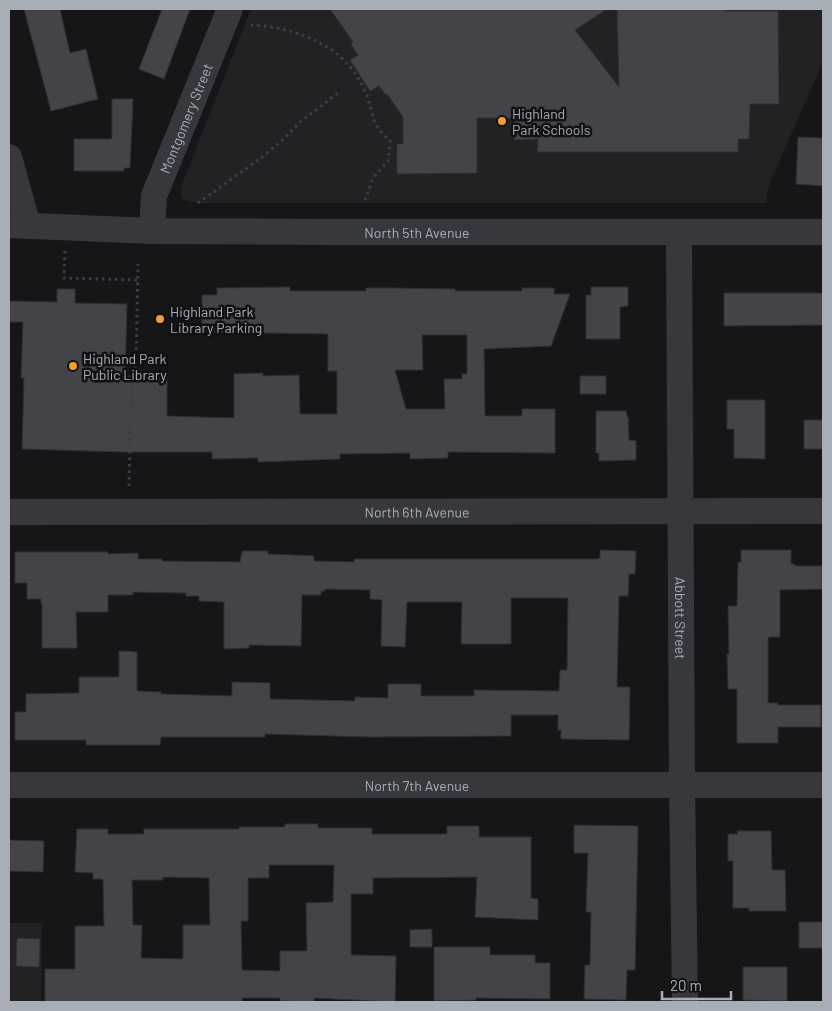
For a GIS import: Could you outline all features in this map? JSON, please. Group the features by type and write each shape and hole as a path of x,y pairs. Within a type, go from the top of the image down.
{"street":[{"name":"Montgomery Street","path":"152,231 154,196 237,17"},
{"path":"9,157 18,225"},
{"name":"North 5th Avenue","path":"18,225 152,231 823,232"},
{"name":"Abbott Street","path":"679,233 685,1002"},
{"name":"North 6th Avenue","path":"9,512 823,511"},
{"name":"North 7th Avenue","path":"9,785 823,785"}],"path":[{"path":"237,17 302,34 334,51 351,67 359,79 373,110 376,125 390,141 388,161 372,178 364,203"},
{"path":"354,81 359,79"},
{"path":"198,203 261,158 285,138 300,122 338,92"},
{"path":"65,247 64,278 137,280"},
{"path":"129,486 131,397 136,365 138,264"}],"shaded area":[{"name":"Highland Park Schools","path":"251,9 823,9 823,62 771,180 767,194 767,203 198,203 184,200 181,195 181,187"},
{"path":"9,923 42,923 41,1002 9,1002"}],"building":[{"path":"24,9 60,9 70,53 86,49 98,99 51,111"},
{"path":"162,9 190,9 164,79 139,69"},
{"path":"330,9 607,9 575,30 619,87 617,9 778,11 779,104 750,104 749,139 738,139 738,152 537,152 538,139 514,140 514,118 477,118 477,173 397,174 397,144 403,144 403,117 379,86 370,91 350,60 358,55 351,44 353,42"},
{"path":"112,99 133,99 130,168 124,168 124,171 74,171 74,139 112,139"},
{"path":"798,137 823,138 823,186 796,184"},
{"path":"290,287 290,291 366,291 366,288 394,288 455,289 455,291 522,291 522,288 554,288 554,294 570,294 551,346 484,349 485,416 522,416 522,409 555,409 555,453 448,452 448,458 410,459 410,453 340,454 340,459 258,462 258,458 212,459 212,452 22,449 24,378 21,378 23,322 9,322 9,301 57,302 57,289 75,289 75,303 127,304 125,376 167,376 167,416 234,418 234,374 263,373 263,376 299,375 300,414 337,414 337,371 328,371 328,334 202,332 202,295 217,295 217,288","holes":["422,335 467,335 467,374 462,374 462,379 444,379 445,409 406,409 395,370 423,370"]},
{"path":"591,287 628,287 628,306 620,307 620,339 586,339 586,295 591,295"},
{"path":"724,293 823,293 823,325 724,326"},
{"path":"580,376 606,376 606,394 580,394"},
{"path":"727,400 765,400 765,459 734,458 734,429 727,429"},
{"path":"596,411 626,411 629,440 636,441 636,460 599,461 599,453 596,453"},
{"path":"804,420 823,420 823,449 804,449"},
{"path":"600,550 636,551 635,574 629,574 628,596 619,596 617,687 630,687 629,740 561,739 561,730 558,730 558,715 511,715 511,736 370,737 265,734 265,737 161,737 160,745 86,745 86,740 15,740 15,712 26,712 26,694 79,693 79,677 119,677 119,651 137,652 137,691 161,692 161,694 232,696 232,682 270,683 270,699 355,701 355,697 388,698 388,684 421,684 421,696 474,696 474,690 559,691 560,670 567,670 568,598 511,598 511,644 461,644 462,602 407,602 405,647 381,646 382,600 370,599 370,590 325,589 325,591 321,591 321,595 302,595 301,646 249,645 249,648 224,649 224,602 199,601 199,596 186,596 186,593 133,592 133,595 108,595 108,612 76,612 77,648 42,648 41,599 27,599 27,583 15,583 15,552 138,553 138,559 240,562 242,551 268,551 268,554 314,556 314,561 354,562 354,559 596,559 600,558"},
{"path":"741,550 791,550 791,564 795,564 795,566 822,566 822,589 780,590 780,637 768,637 768,703 778,703 778,705 821,705 821,727 778,727 778,743 737,743 737,689 728,689 727,654 729,654 728,606 737,606 738,562 741,562"},
{"path":"285,824 318,824 318,828 372,828 372,834 447,834 447,826 479,826 479,837 531,837 531,898 538,899 538,920 475,917 477,877 373,878 373,894 351,894 351,955 396,956 395,1002 314,998 314,1002 280,1001 280,998 242,998 242,1002 45,1002 45,969 75,969 75,926 104,926 103,879 93,879 93,873 75,872 77,829 108,829 108,834 144,834 144,829 285,827","holes":["269,865 334,865 333,902 306,903 307,951 280,951 280,971 242,970 241,921 248,921 248,878 269,878","163,877 209,878 210,925 183,925 183,959 141,958 142,925 133,925 132,880 163,880"]},
{"path":"574,825 638,826 635,970 627,970 626,1000 584,999 585,965 590,965 591,912 586,912 588,853 574,853"},
{"path":"737,831 771,831 772,870 785,870 786,911 749,911 749,908 733,908 733,861 728,861 728,834 738,834"},
{"path":"9,840 44,841 43,872 9,871"},
{"path":"799,922 823,922 823,948 799,948"},
{"path":"432,929 432,947 410,947 410,930"},
{"path":"17,938 40,939 39,967 16,966"},
{"path":"434,947 490,947 490,955 535,955 535,963 550,963 550,999 476,998 476,1000 434,1001"},
{"path":"743,967 787,967 787,1001 743,1000"}],"place":[{"name":"Highland Park Schools","path":"502,121"},
{"name":"Highland Park Library Parking","path":"160,319"},
{"name":"Highland Park Public Library","path":"73,366"}]}
